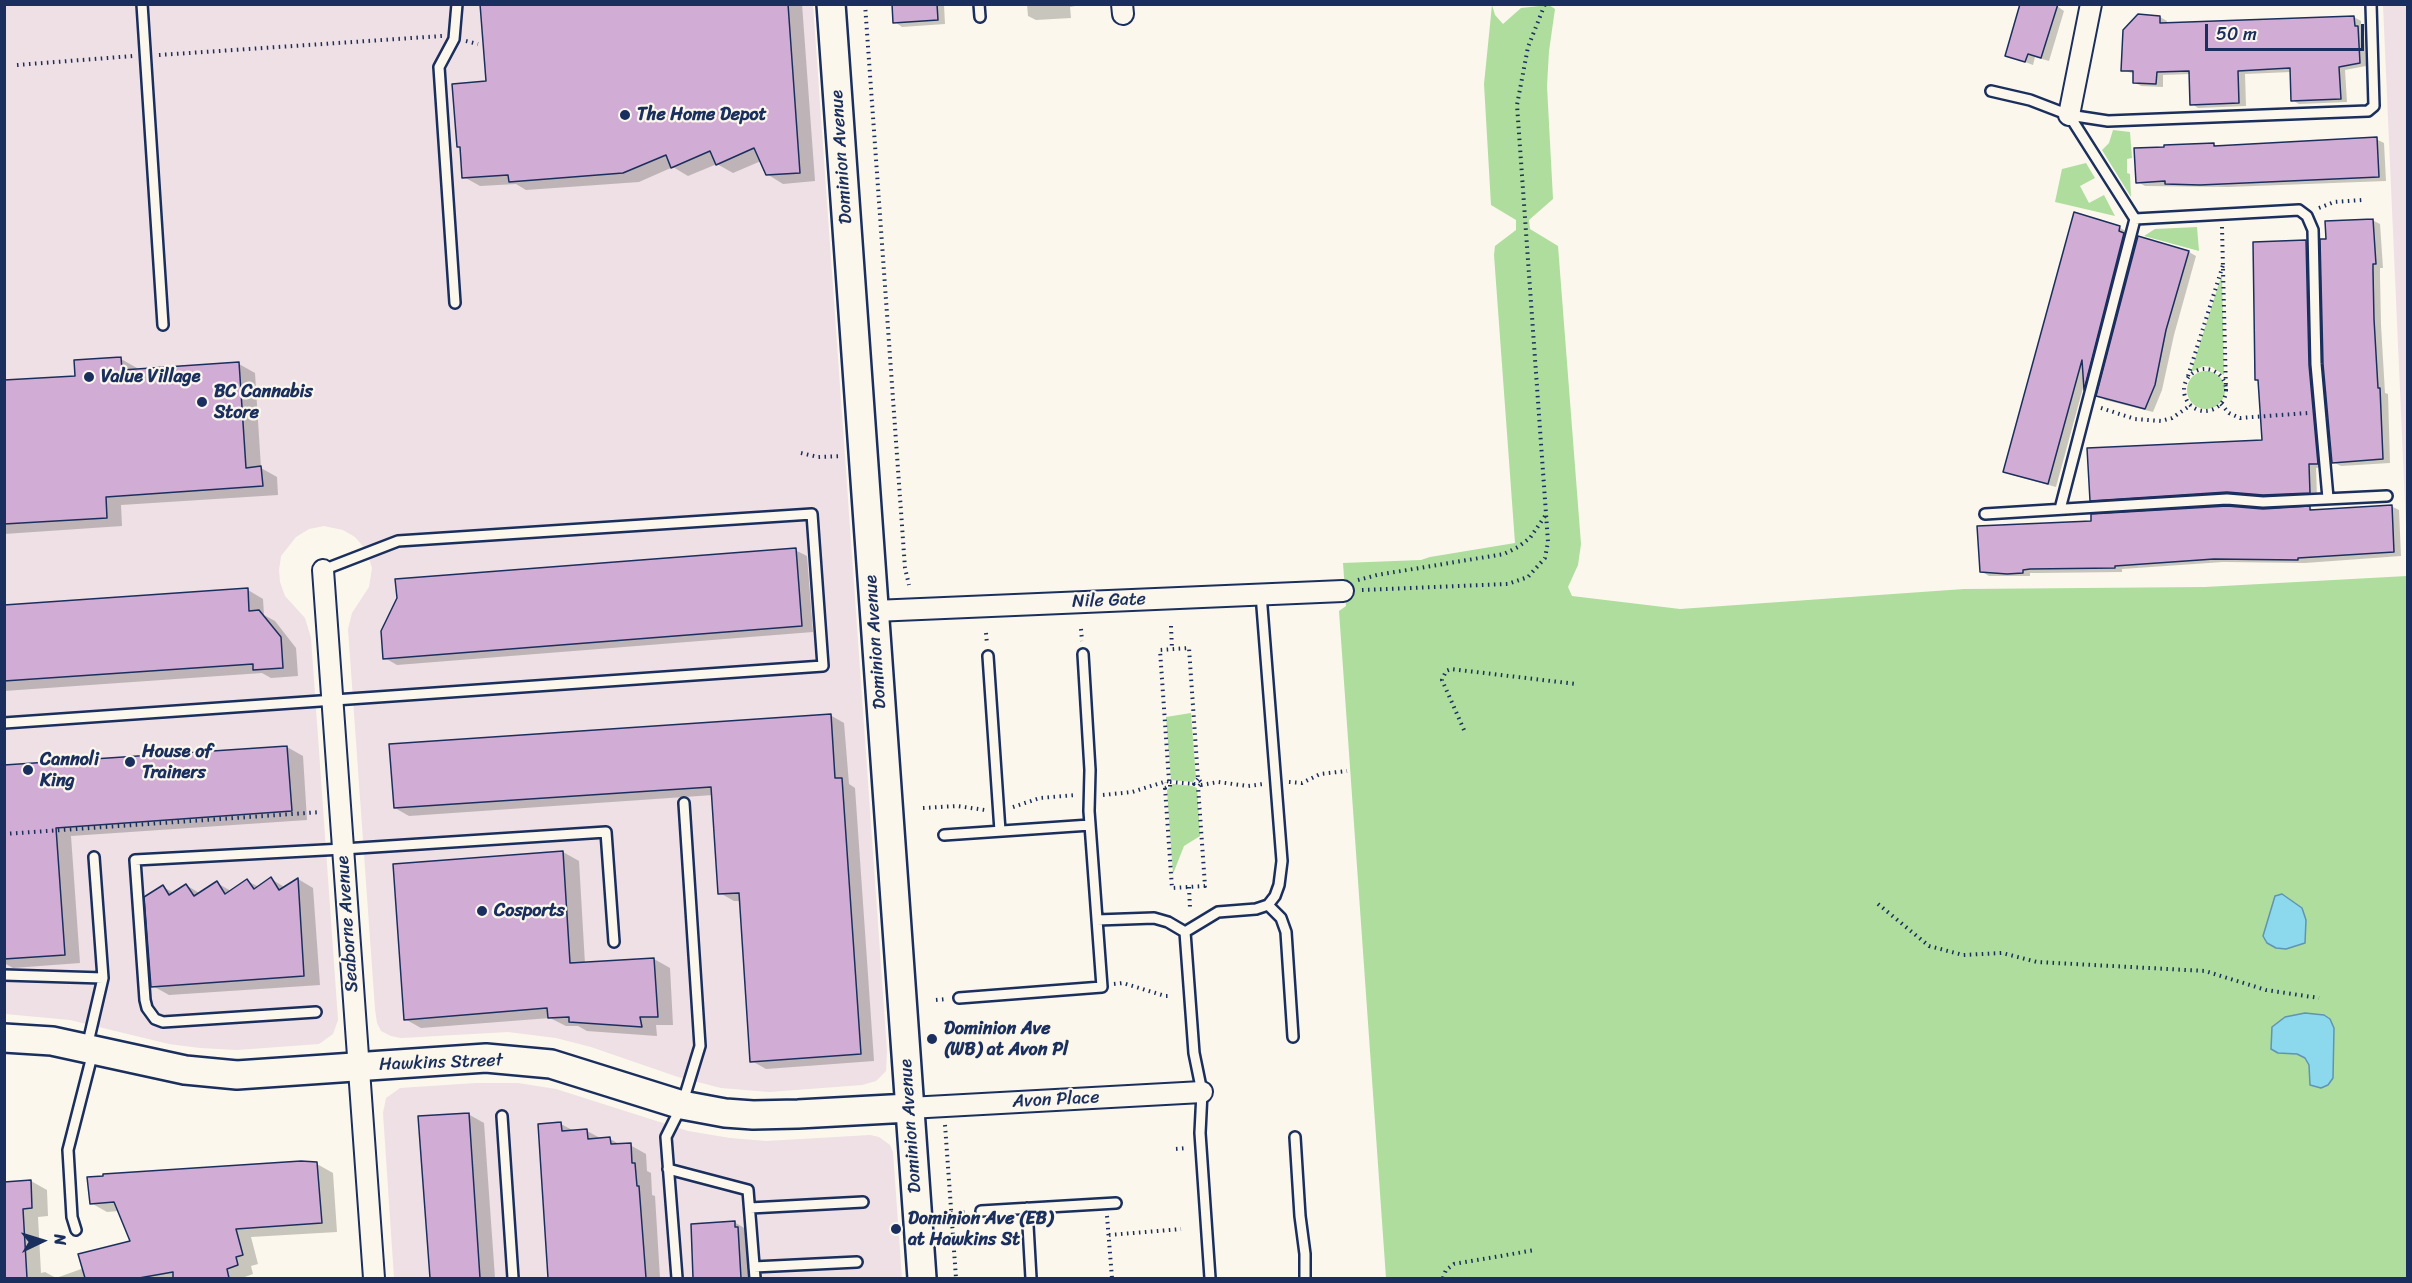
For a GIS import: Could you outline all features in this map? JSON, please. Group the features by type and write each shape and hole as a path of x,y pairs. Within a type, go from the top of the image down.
{"main road":[{"name":"Dominion Avenue","path":"831,4 922,1278"},
{"name":"Hawkins Street","path":"4,1038 52,1041 185,1070 237,1075 486,1058 551,1064 682,1105 725,1113 753,1115 909,1108"}],"street":[{"path":"2069,115 2091,4"},
{"name":"Seaborne Avenue","path":"323,570 374,1278"},
{"name":"Nile Gate","path":"874,611 1343,591"},
{"name":"Avon Place","path":"909,1108 1202,1092"}],"lane":[{"path":"142,4 163,325"},
{"path":"455,303 439,67 454,39 457,4"},
{"path":"979,4 980,17"},
{"path":"1991,91 2030,100 2069,115 2108,121 2368,111 2374,106 2371,4"},
{"path":"2060,510 2135,219 2069,115"},
{"path":"2135,219 2299,210 2307,216 2313,230 2316,364 2328,498"},
{"path":"1985,514 2226,500 2263,502 2387,496"},
{"path":"4,723 823,666 812,514 398,541 323,570"},
{"path":"1185,932 1218,912 1247,910 1268,905 1279,885 1282,861 1262,594"},
{"path":"959,998 1102,987 1090,825 1090,770 1083,654"},
{"path":"988,656 1000,831"},
{"path":"677,1278 666,1137 682,1105 700,1046 684,803"},
{"path":"944,835 1090,825"},
{"path":"316,1012 163,1023 155,1019 147,1008 145,1000 135,860 606,832 614,942"},
{"path":"76,1230 72,1217 68,1150 103,978 94,857"},
{"path":"1268,905 1276,911 1286,927 1293,1037"},
{"path":"1097,920 1154,918 1168,922 1185,932"},
{"path":"1185,932 1194,1053 1202,1092 1200,1133 1210,1278"},
{"path":"4,975 103,978"},
{"path":"502,1116 513,1278"},
{"path":"1295,1137 1305,1278"},
{"path":"669,1169 748,1190 755,1278"},
{"path":"750,1208 863,1202"},
{"path":"981,1211 1111,1203"},
{"path":"1027,1208 1031,1278"},
{"path":"754,1267 857,1262"}],"path":[{"path":"864,4 905,568 909,585"},
{"path":"1343,591 1508,584 1534,572 1545,558 1548,542 1517,115 1522,71 1528,47 1545,4"},
{"path":"18,65 435,35 478,44"},
{"path":"2307,216 2334,202 2362,200"},
{"path":"2222,214 2224,262 2226,391 2221,405 2210,411 2204,411 2191,405 2185,394 2187,380 2224,262"},
{"path":"2187,380 2197,371 2211,370 2222,378 2226,391"},
{"path":"2086,404 2135,419 2151,421 2172,418 2191,405"},
{"path":"2221,405 2229,413 2240,418 2321,411"},
{"path":"801,453 818,458 863,454"},
{"path":"1343,591 1355,581 1377,575 1504,554 1518,547 1530,537 1546,514"},
{"path":"1171,626 1172,649"},
{"path":"1189,648 1205,886 1172,888 1160,650 1172,649 1189,648"},
{"path":"1464,730 1442,680 1446,671 1451,669 1576,684"},
{"path":"1286,782 1302,783 1320,774 1347,771"},
{"path":"1100,795 1123,794 1167,784 1198,785 1218,782 1248,786 1266,784"},
{"path":"1013,807 1040,798 1080,794"},
{"path":"923,808 957,806 988,810"},
{"path":"4,834 340,810"},
{"path":"1189,887 1190,908"},
{"path":"1878,904 1929,946 1963,955 2002,953 2037,962 2205,971 2266,990 2319,998"},
{"path":"1102,985 1123,983 1165,996 1173,996"},
{"path":"945,1124 956,1278"},
{"path":"1111,1203 1108,1235 1112,1278"},
{"path":"1108,1235 1181,1229"},
{"path":"1443,1278 1446,1270 1454,1264 1535,1250"}],"shaded area":[{"path":"5,5 813,5 887,1051 886,1071 876,1081 862,1085 769,1092 721,1088 678,1077 591,1047 556,1038 508,1032 401,1038 381,1031 375,1009 348,629 352,613 369,587 372,568 367,551 355,537 343,530 324,526 309,529 296,537 281,556 279,570 285,596 305,618 311,638 338,1020 333,1034 319,1044 237,1050 200,1048 169,1044 70,1020 5,1014"},
{"path":"2383,5 2408,5 2407,549"},
{"path":"518,1083 556,1089 688,1131 730,1138 766,1141 870,1135 879,1137 890,1145 893,1152 902,1278 394,1278 383,1113 386,1098 400,1088"}],"green space":[{"path":"1492,5 1495,15 1503,24 1521,8 1549,5 1555,9 1547,86 1553,199 1529,220 1530,229 1558,246 1581,544 1578,565 1568,587 1572,596 1680,609 1964,589 2205,587 2407,576 2407,1278 1386,1278 1339,611 1346,606 1343,563 1421,560 1515,543 1494,255 1495,246 1516,230 1516,220 1491,205 1484,84"},
{"path":"2113,130 2130,132 2132,158 2127,159 2127,173 2130,174 2131,197 2102,150 2109,143"},
{"path":"2086,163 2095,178 2080,186 2089,203 2104,195 2115,216 2055,202 2062,169"},
{"path":"2197,227 2199,251 2144,236 2155,229"},
{"path":"2222,274 2224,375 2212,367 2204,366 2191,372"},
{"path":"2206,371 2213,372 2219,377 2224,383 2224,397 2219,403 2213,408 2206,409 2199,408 2193,403 2188,397 2187,390 2188,383 2193,377 2199,372"},
{"path":"1191,713 1196,778 1193,782 1171,780 1166,717"},
{"path":"1173,784 1197,788 1200,836 1184,846 1173,874 1167,790"}],"water":[{"path":"2282,894 2302,908 2306,920 2305,943 2286,949 2276,948 2267,943 2263,936 2275,896"},
{"path":"2305,1013 2324,1015 2330,1019 2334,1028 2333,1078 2328,1085 2321,1088 2310,1085 2309,1065 2305,1058 2297,1054 2278,1053 2271,1049 2272,1027 2285,1017"}],"building":[{"name":"The Home Depot","path":"480,4 788,4 800,173 766,175 754,148 716,165 710,151 671,168 666,155 623,173 509,182 508,175 462,178 452,84 486,81"},
{"path":"892,4 937,4 938,20 893,23"},
{"path":"2020,4 2058,4 2041,58 2028,54 2025,62 2005,56"},
{"path":"2138,14 2160,16 2160,23 2354,16 2355,26 2358,26 2360,63 2339,67 2341,99 2291,101 2290,68 2238,71 2239,103 2190,105 2189,71 2157,72 2156,84 2133,83 2133,71 2121,71 2123,30"},
{"path":"2377,137 2379,177 2200,185 2165,184 2165,181 2136,183 2134,148"},
{"path":"2074,212 2120,226 2119,231 2124,233 2084,390 2082,360 2048,484 2003,472"},
{"path":"2373,219 2376,264 2373,264 2374,319 2383,459 2332,463 2323,364 2320,239 2326,239 2325,221"},
{"path":"2138,236 2189,251 2166,330 2155,385 2145,409 2096,396"},
{"path":"2306,240 2309,365 2318,464 2309,464 2310,493 2263,495 2227,492 2090,501 2087,448 2262,440 2258,380 2255,380 2253,242"},
{"path":"121,357 122,370 239,362 246,468 261,466 263,486 106,497 107,518 4,524 4,380 75,376 74,360"},
{"path":"2392,505 2394,552 2298,558 2298,560 2214,559 2115,566 2115,568 2030,569 2023,570 2023,573 2007,574 1980,572 1977,526 2091,521 2091,514 2227,506 2263,509 2310,506 2310,510"},
{"path":"796,548 802,626 383,659 381,631 397,598 395,579"},
{"path":"248,588 249,611 259,610 281,637 283,668 253,670 253,664 4,681 4,605"},
{"path":"831,714 835,778 842,778 861,1054 750,1062 739,893 718,894 711,787 394,808 389,744"},
{"path":"287,746 292,811 56,828 65,955 4,959 4,765"},
{"name":"Cosports","path":"563,851 570,963 654,958 658,1017 640,1017 642,1027 569,1022 569,1017 548,1018 547,1008 404,1020 393,864"},
{"path":"271,877 279,890 298,878 304,976 151,987 144,897 163,885 169,895 186,884 194,896 217,881 225,894 247,879 254,889"},
{"path":"469,1113 480,1278 430,1278 418,1116"},
{"path":"561,1122 562,1131 587,1129 588,1139 610,1137 611,1144 631,1143 632,1163 635,1163 637,1186 639,1186 646,1278 548,1278 538,1124"},
{"path":"301,1161 317,1162 322,1223 236,1229 243,1255 236,1257 238,1265 227,1269 229,1278 173,1278 173,1272 139,1278 85,1278 78,1254 130,1241 114,1202 90,1204 87,1177"},
{"path":"31,1180 32,1208 23,1209 27,1278 4,1278 4,1182"},
{"path":"735,1221 735,1227 738,1227 741,1278 693,1278 691,1224"}],"place":[{"name":"The Home Depot","path":"625,115"},
{"name":"Value Village","path":"89,377"},
{"name":"BC Cannabis Store","path":"202,402"},
{"name":"House of Trainers","path":"130,762"},
{"name":"Cannoli King","path":"28,770"},
{"name":"Cosports","path":"482,911"},
{"name":"Dominion Ave (WB) at Avon Pl","path":"932,1039"},
{"name":"Dominion Ave (EB) at Hawkins St","path":"896,1229"}]}
